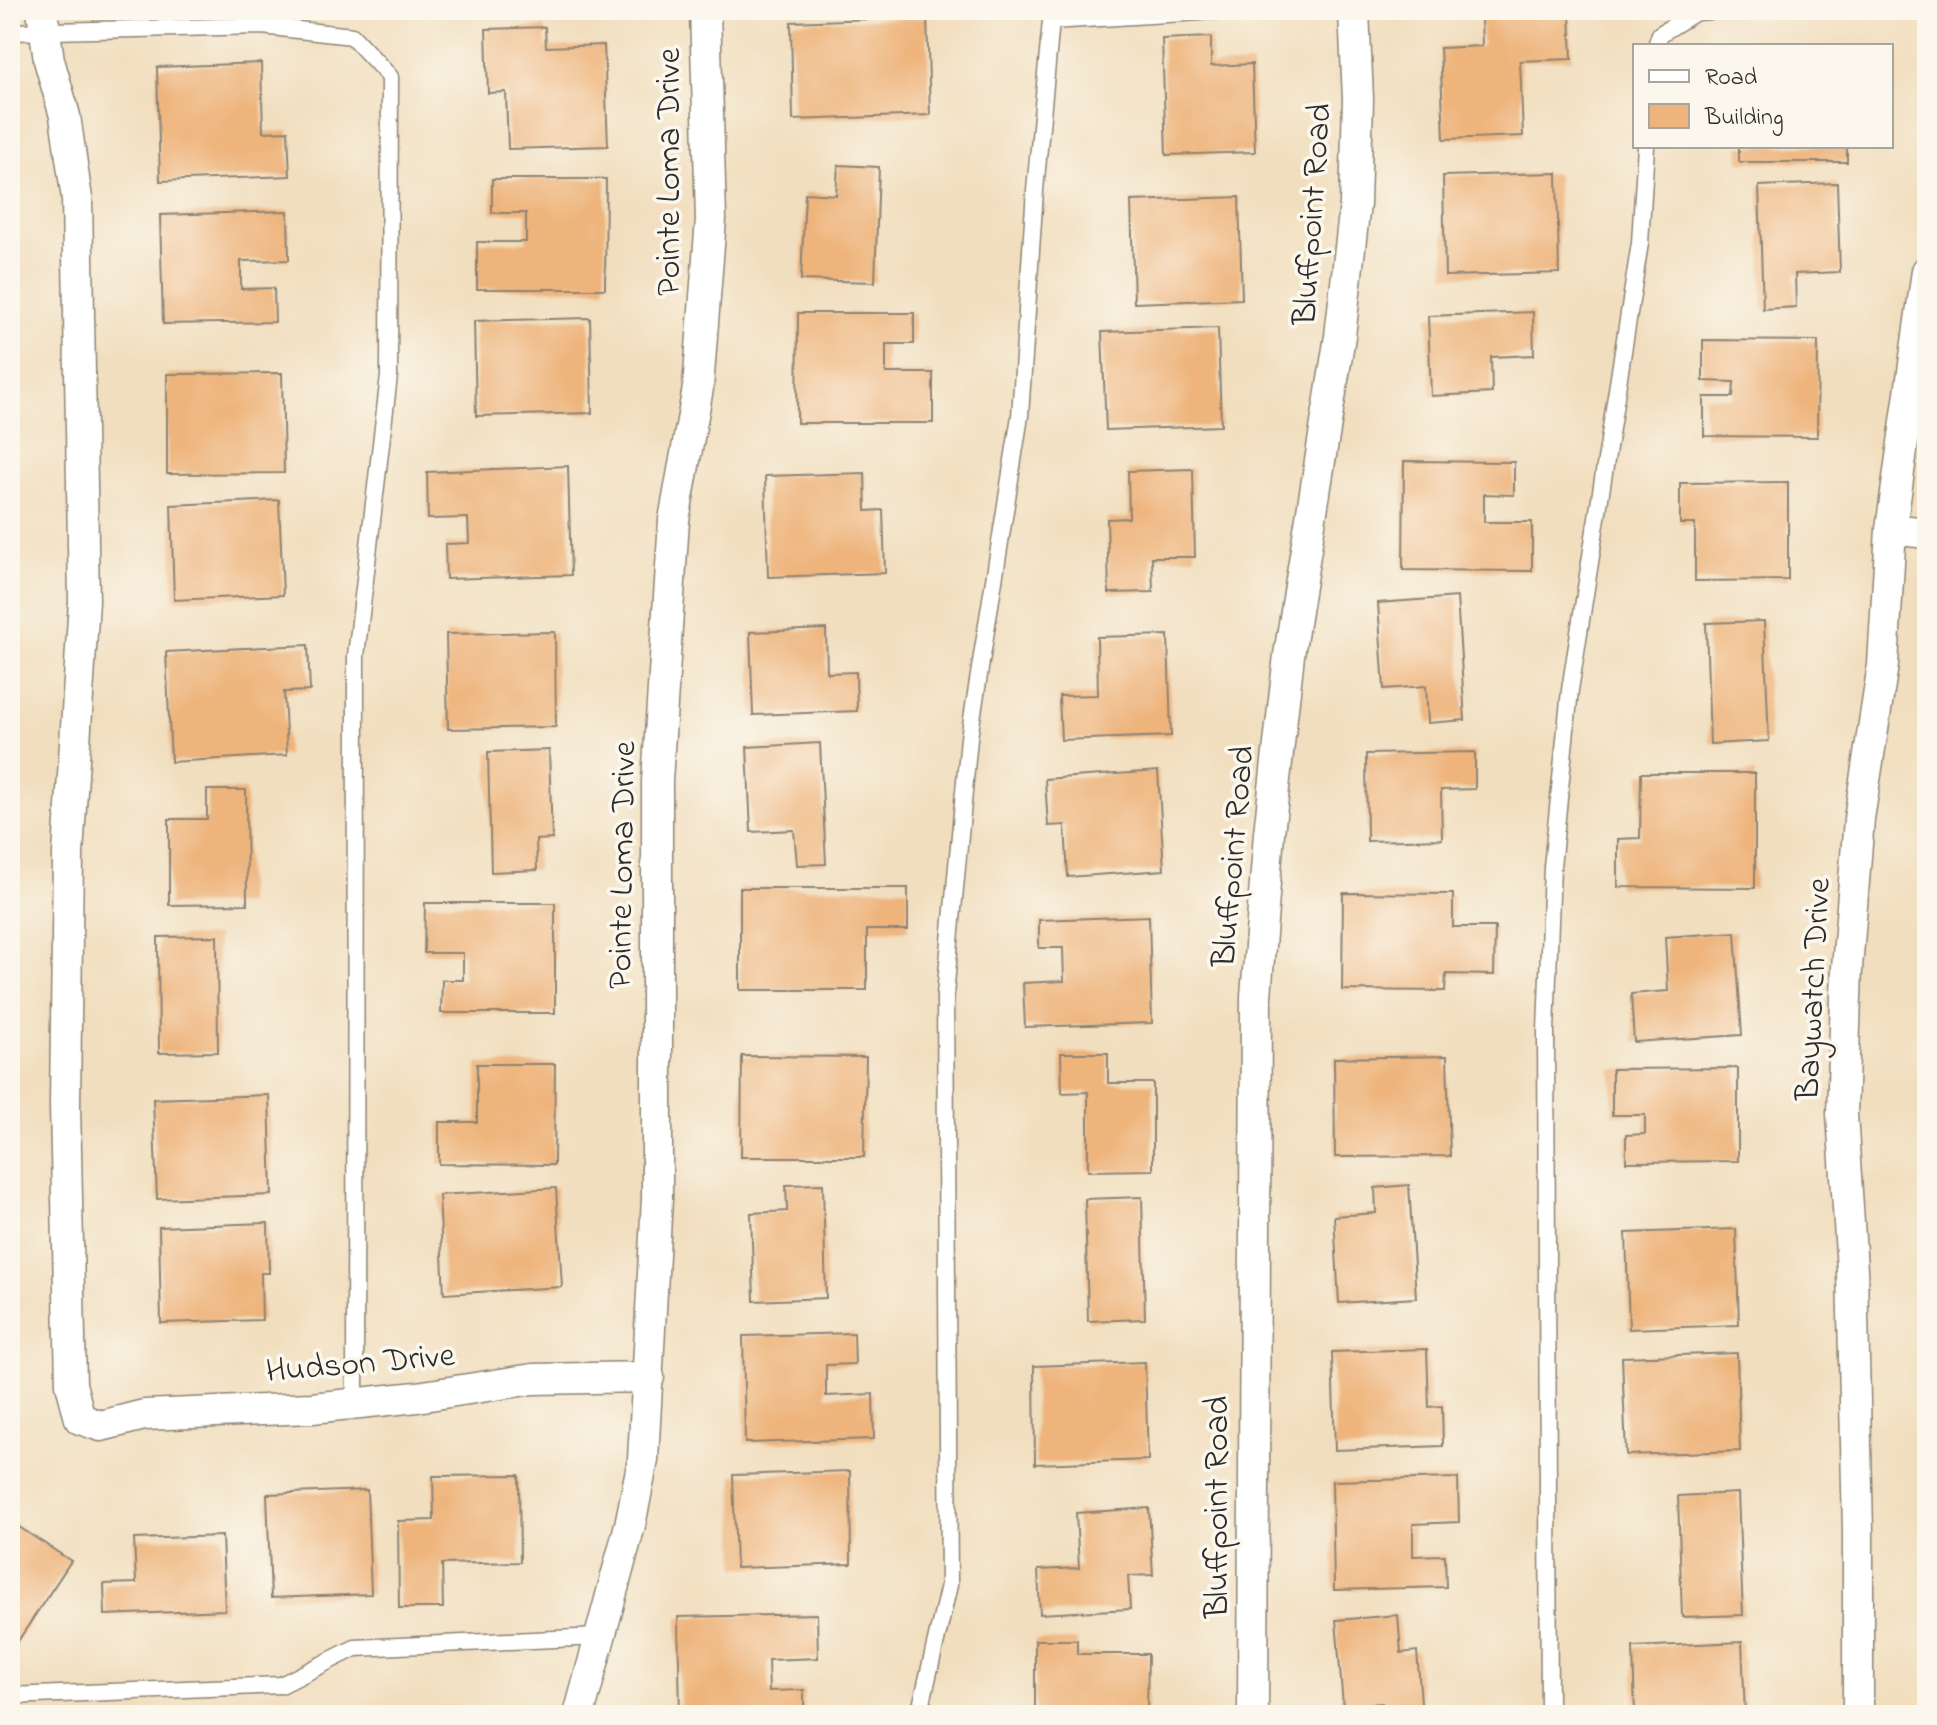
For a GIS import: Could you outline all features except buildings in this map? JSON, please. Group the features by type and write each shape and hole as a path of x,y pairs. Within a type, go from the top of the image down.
{"street":[{"name":"Pointe Loma Drive","path":"579,1715 630,1525 643,1460 657,1198 657,781 674,520 698,388 711,219 705,10"},
{"name":"Bluffpoint Road","path":"1253,1715 1256,996 1269,833 1289,655 1340,336 1355,204 1358,99 1354,10"},
{"name":"Hudson Drive","path":"43,20 65,116 78,215 84,601 68,854 65,1105 71,1384 80,1419 101,1426 144,1415 192,1410 355,1404 533,1379 649,1377"},
{"name":"Baywatch Drive","path":"1858,1715 1858,1531 1852,1270 1842,1099 1847,968 1859,819 1883,665 1891,529 1927,271"},
{"path":"1891,529 1927,533"}],"lane":[{"path":"919,1715 949,1585 945,995 969,738 1020,416 1035,190 1051,21 1233,10"},
{"path":"1657,44 1660,34 1696,12 1727,10"},
{"path":"10,32 43,20 262,26 352,36 390,77 389,376 356,656 355,1404"},
{"path":"1549,1715 1546,1031 1552,867 1570,690 1640,243 1646,148"},
{"path":"10,1696 281,1685 355,1648 599,1637"}]}
